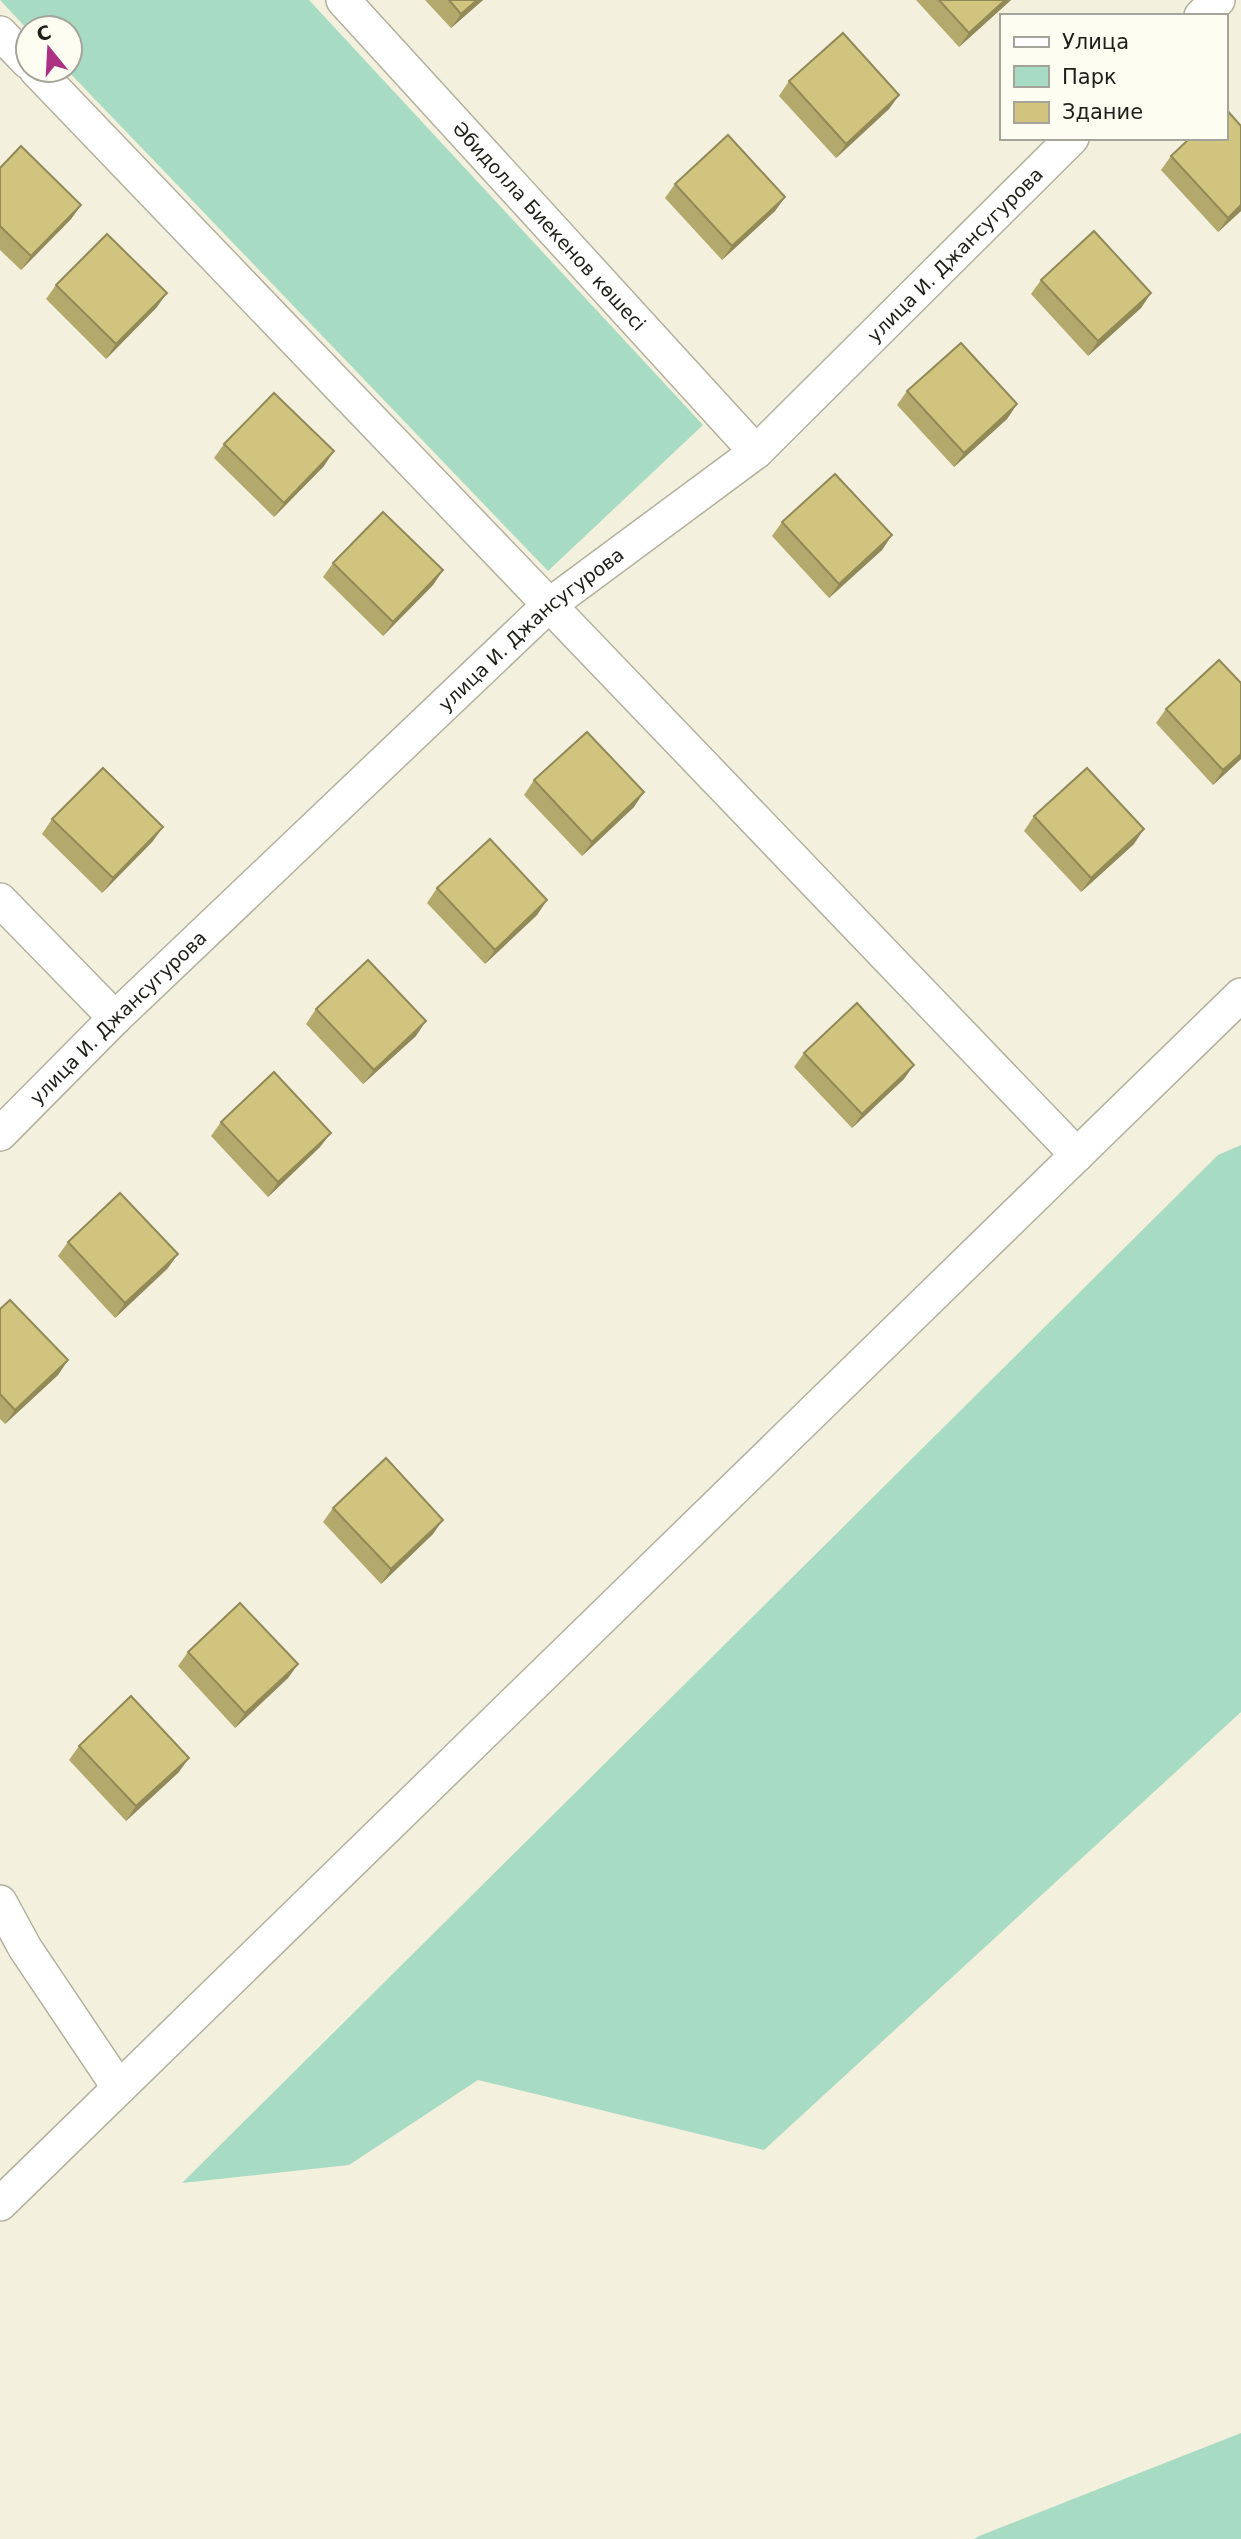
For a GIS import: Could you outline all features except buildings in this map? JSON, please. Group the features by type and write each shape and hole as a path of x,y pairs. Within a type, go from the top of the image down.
{"street":[{"name":"Әбидолла Биекенов көшесі","path":"343,0 756,452"},
{"path":"1203,14 1218,0"},
{"path":"0,33 14,48"},
{"path":"49,84 1077,1154"},
{"name":"улица И. Джансугурова","path":"0,1134 115,1018 548,606 756,452 1070,140"},
{"path":"0,900 115,1018"},
{"path":"0,2204 1241,995"},
{"path":"0,1902 25,1948 119,2088"}],"green space":[{"path":"0,0 309,0 703,425 548,571 80,84 84,84 84,14 14,15"},
{"path":"1241,1145 1241,1712 764,2150 478,2080 349,2165 182,2183 1218,1155"},
{"path":"1241,2433 1241,2539 974,2539 979,2536"}]}
